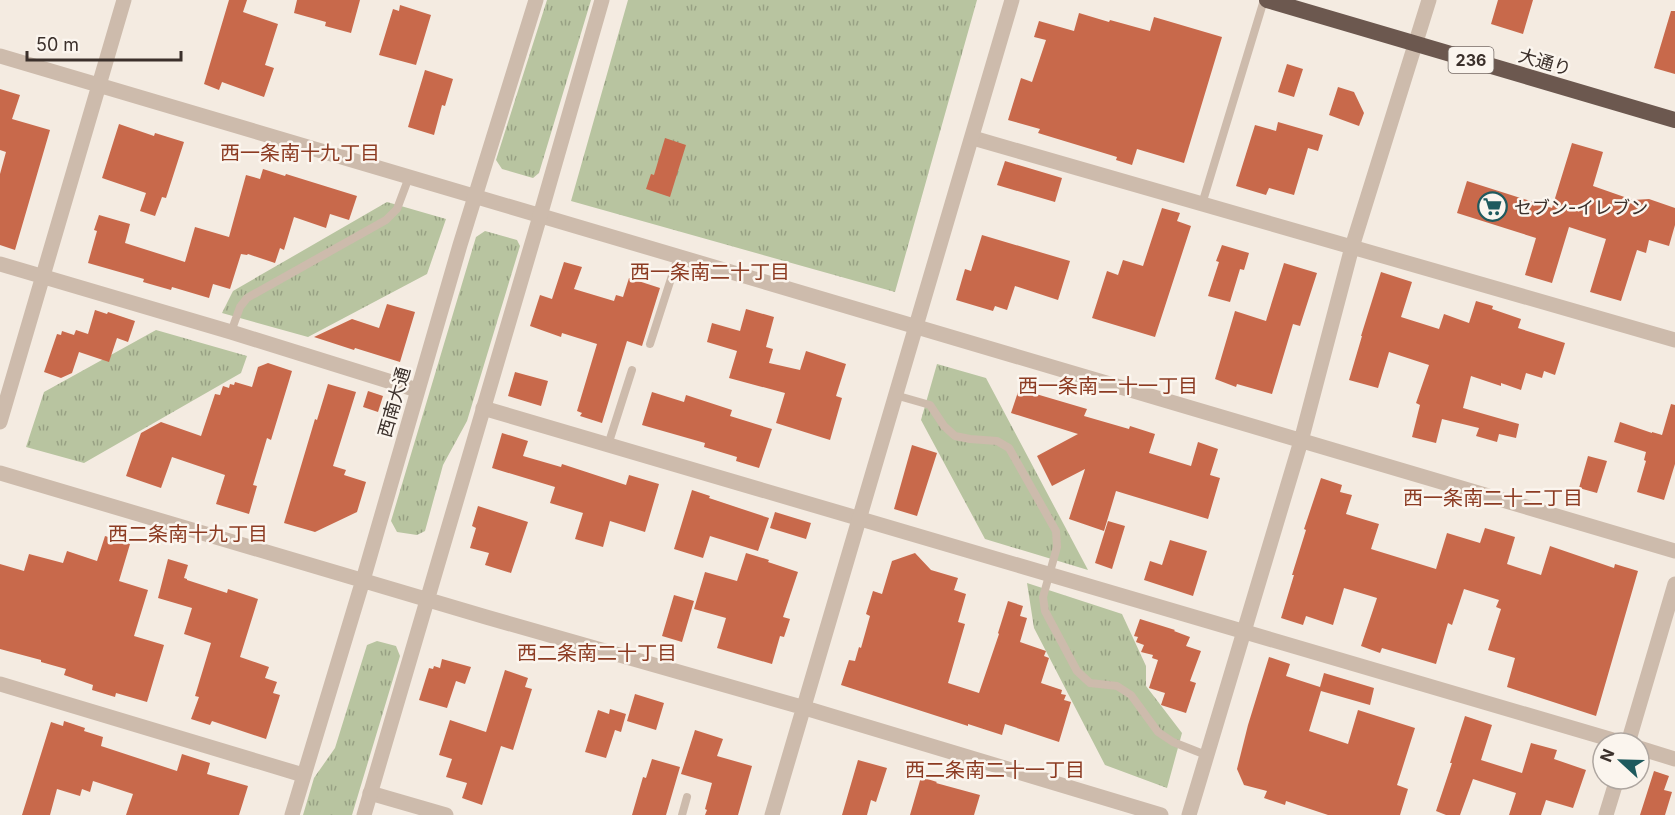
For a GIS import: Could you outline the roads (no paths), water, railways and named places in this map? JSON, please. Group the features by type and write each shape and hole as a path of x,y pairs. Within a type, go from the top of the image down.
{"highway":[{"name":"大通り","path":"1265,0 1675,120"}],"street":[{"path":"0,422 124,0"},
{"path":"364,815 602,0"},
{"path":"772,815 1012,0"},
{"path":"1189,815 1301,441 1352,247 1429,0"},
{"name":"西南大通","path":"291,815 363,580 532,1"},
{"path":"0,56 1675,551"},
{"path":"973,138 1675,340"},
{"path":"0,264 417,390"},
{"path":"483,408 1591,734"},
{"path":"0,473 805,708 1161,815"},
{"path":"1632,731 1675,584"},
{"path":"0,684 303,775"},
{"path":"1651,752 1675,759"},
{"path":"1606,815 1613,791"},
{"path":"370,793 446,815"}],"lane":[{"path":"1202,204 1265,0"},
{"path":"231,332 240,307 247,298 386,220 397,209 409,177"},
{"path":"650,344 678,257"},
{"path":"608,445 632,370"},
{"path":"895,395 930,405 944,426 955,436 997,441 1009,448 1056,531 1057,547 1043,597 1045,611 1077,671 1090,683 1117,686 1131,695 1158,732 1173,742 1206,755"},
{"path":"682,815 687,797"}],"place":[{"name":"セブン-イレブン","path":"1493,207"}],"district":[{"name":"西一条南十九丁目","path":"300,153"},
{"name":"西一条南二十丁目","path":"710,272"},
{"name":"西一条南二十一丁目","path":"1108,386"},
{"name":"西一条南二十二丁目","path":"1493,498"},
{"name":"西二条南十九丁目","path":"188,534"},
{"name":"西二条南二十丁目","path":"597,653"},
{"name":"西二条南二十一丁目","path":"995,770"}]}
